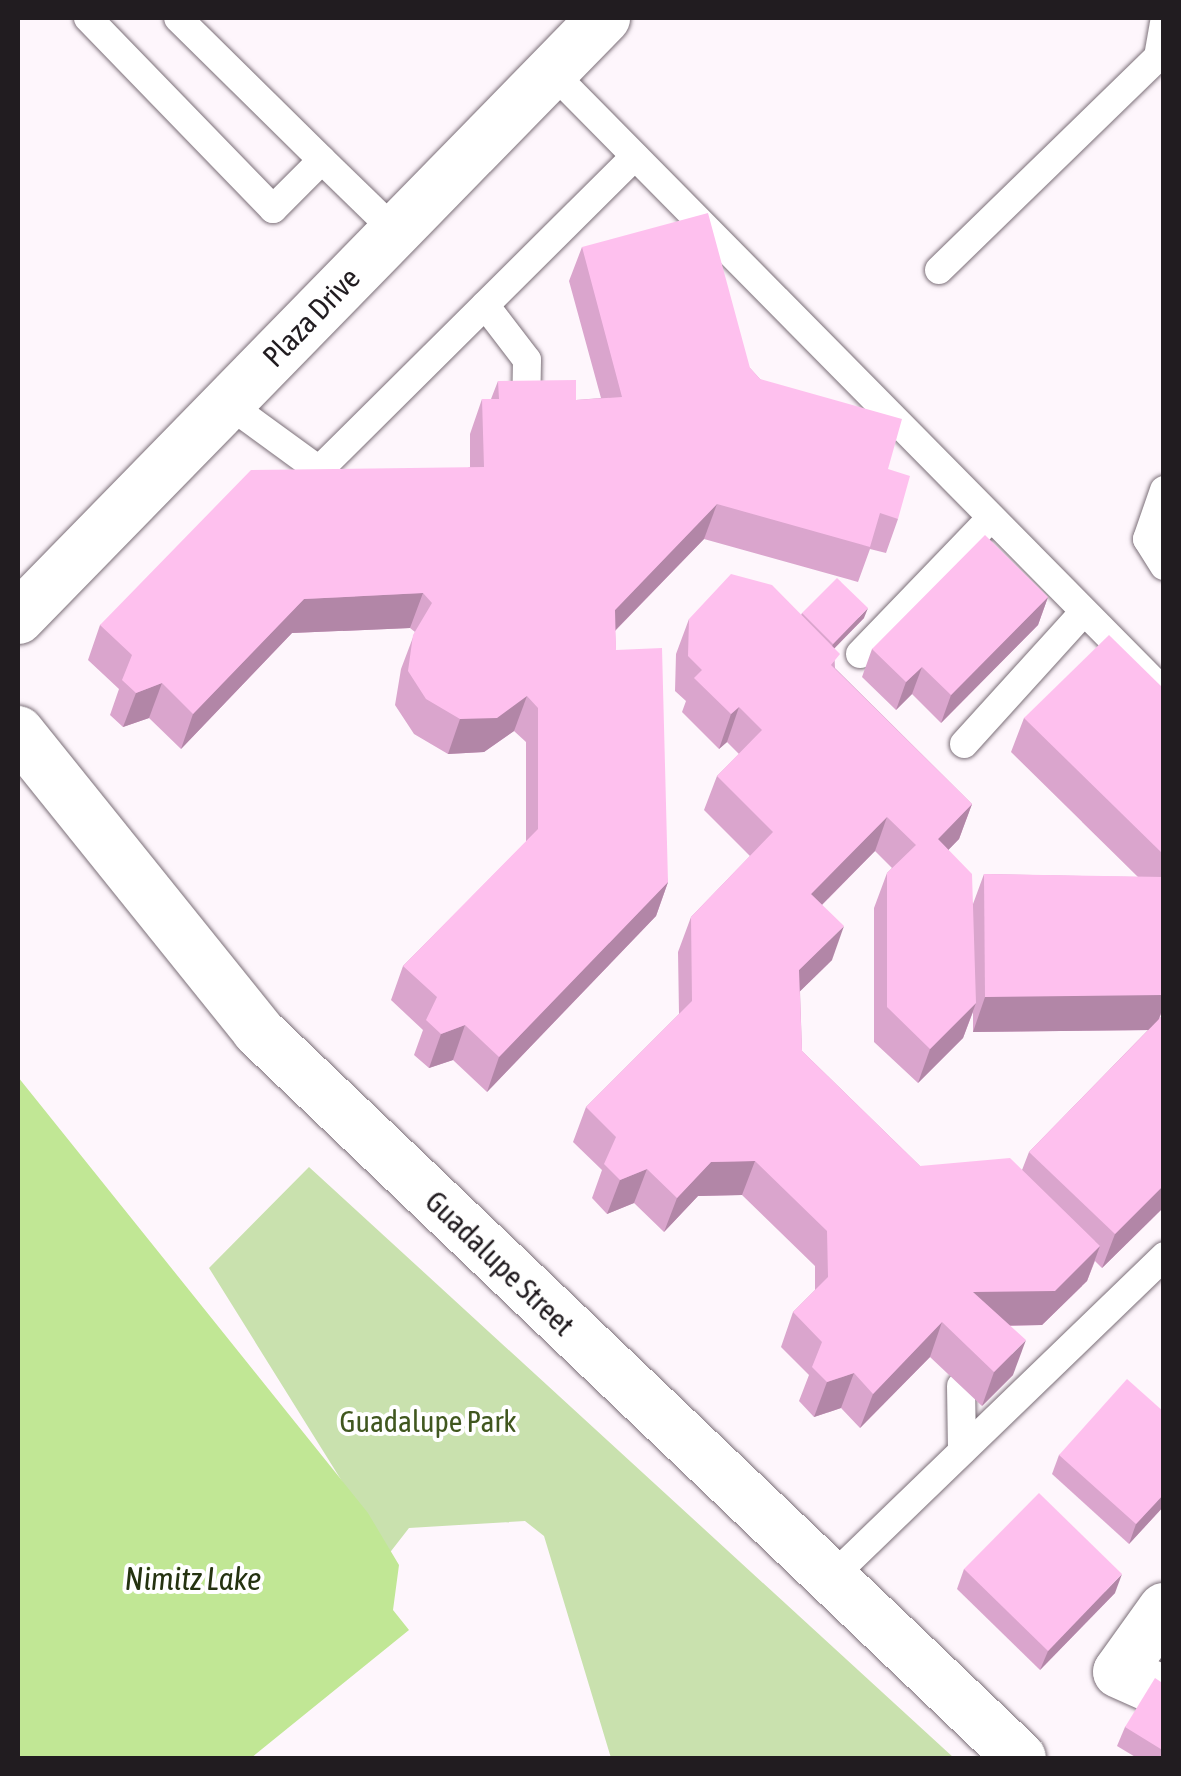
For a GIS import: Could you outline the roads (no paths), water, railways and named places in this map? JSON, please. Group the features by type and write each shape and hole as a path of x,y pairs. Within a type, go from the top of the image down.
{"street":[{"name":"Plaza Drive","path":"18,618 604,18"},
{"name":"Guadalupe Street","path":"18,732 258,1031 1020,1758"},
{"path":"1141,1682 1164,1609"}],"lane":[{"path":"88,18 273,209 322,160"},
{"path":"178,18 395,231"},
{"path":"940,270 1158,57 1163,32"},
{"path":"551,72 1081,615 1164,692"},
{"path":"319,470 635,156"},
{"path":"486,305 527,360 526,416"},
{"path":"227,403 319,470 357,471"},
{"path":"1164,490 1147,538 1164,566"},
{"path":"860,654 990,519"},
{"path":"964,744 1081,615"},
{"path":"830,1578 1164,1256"},
{"path":"1009,1357 1056,1361"},
{"path":"960,1386 962,1451"}],"water":[{"name":"Nimitz Lake","path":"18,1077 368,1513 399,1565 393,1610 409,1630 251,1758 18,1758"}],"park label":[{"name":"Guadalupe Park","path":"428,1421"}]}
